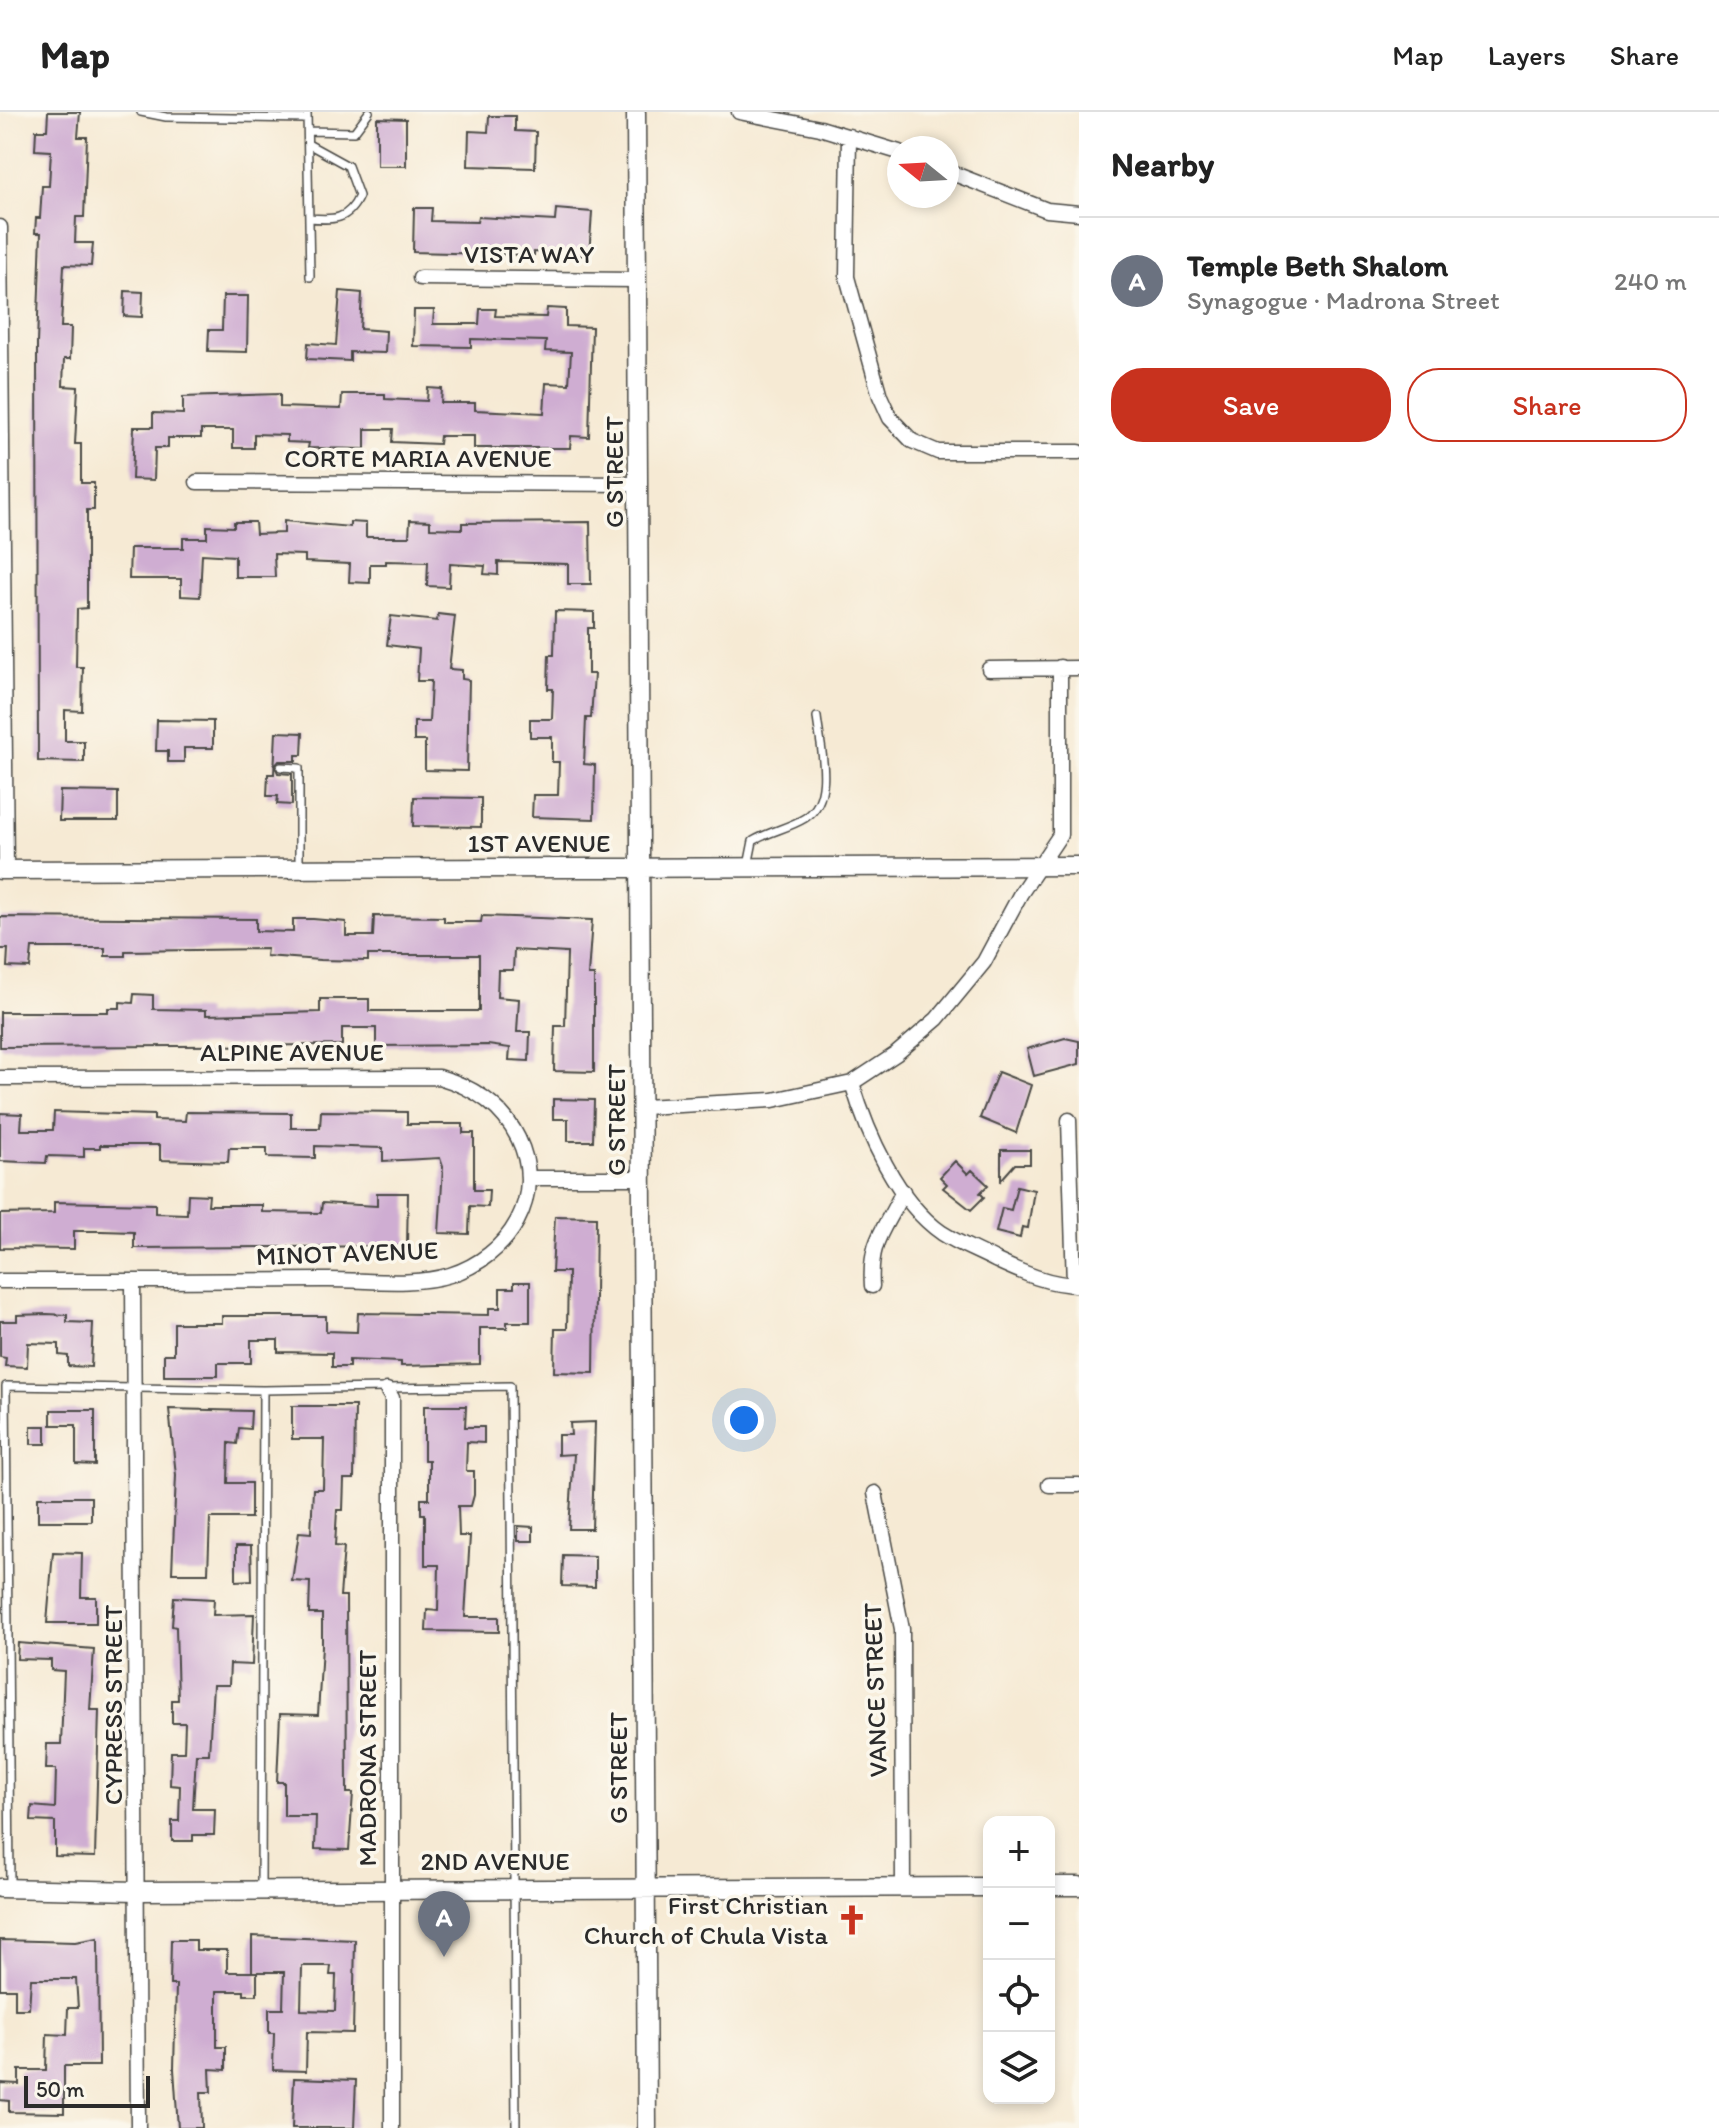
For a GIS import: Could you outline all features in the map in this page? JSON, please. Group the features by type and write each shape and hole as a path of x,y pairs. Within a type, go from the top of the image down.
{"street":[{"name":"G STREET","path":"636,112 647,2128"},
{"path":"739,112 849,136 887,148"},
{"path":"849,136 847,277 880,396 890,418 912,441 938,452 1079,452"},
{"path":"959,176 1047,210 1079,213"},
{"path":"0,227 3,870"},
{"name":"VISTA WAY","path":"420,278 638,280"},
{"name":"CORTE MARIA AVENUE","path":"197,482 639,484"},
{"path":"643,1107 773,1100 852,1083 905,1047 955,1000 984,962 1021,893 1060,835 1060,667"},
{"path":"989,669 1079,668"},
{"name":"1ST AVENUE","path":"3,870 1079,866"},
{"name":"ALPINE AVENUE","path":"0,1078 439,1077 470,1089 497,1108 523,1147 531,1178"},
{"path":"852,1083 864,1124 903,1191 941,1232 1029,1277 1076,1285 1069,1120"},
{"path":"531,1178 642,1178"},
{"name":"MINOT AVENUE","path":"0,1281 447,1276 474,1266 508,1237 527,1202 531,1178"},
{"path":"872,1286 870,1264 879,1231 903,1191"},
{"name":"CYPRESS STREET","path":"133,1281 132,1389 137,1489 138,2128"},
{"name":"MADRONA STREET","path":"387,1390 392,1398 392,2128"},
{"path":"1049,1485 1079,1485"},
{"name":"VANCE STREET","path":"875,1493 902,1629 903,1888"},
{"path":"1055,1886 1079,1886"},
{"name":"2ND AVENUE","path":"5,1887 137,1891 390,1887 983,1887"}],"lane":[{"path":"141,112 166,117 307,115 310,277"},
{"path":"308,131 354,132 369,112"},
{"path":"308,144 348,166 359,196 354,209 337,220 309,218"},
{"path":"748,869 753,841 772,829 805,819 818,807 824,790 817,717"},
{"path":"281,767 299,768 299,870"},
{"path":"5,1887 6,1386 263,1390 510,1386 516,2128"},
{"path":"261,1889 263,1390"}],"building":[{"path":"48,112 80,112 78,137 87,137 84,217 76,217 75,243 93,243 91,266 64,265 61,327 71,327 70,359 64,359 63,386 78,387 75,444 81,444 81,483 94,483 94,510 87,510 87,608 77,609 76,667 83,667 82,711 65,710 65,741 84,741 84,762 38,761 37,344 41,233 35,233 36,218 40,218 42,186 49,186 51,151 35,150 36,130 47,130"},
{"path":"489,116 515,116 515,131 536,132 535,168 468,166 469,131 488,132"},
{"path":"377,118 406,119 406,166 377,166"},
{"path":"414,208 432,208 431,221 477,222 478,217 555,221 556,209 592,212 589,256 534,252 534,255 413,252"},
{"path":"125,291 143,292 142,317 124,316"},
{"path":"340,291 362,293 360,329 386,331 385,353 350,352 350,361 307,359 308,343 336,345"},
{"path":"223,296 248,296 247,352 208,351 209,330 222,330"},
{"path":"547,308 566,309 566,326 592,327 589,437 571,436 570,448 474,448 474,436 440,436 439,444 392,442 393,429 365,429 365,449 308,448 309,443 287,442 287,435 254,434 254,448 233,448 233,430 201,430 201,438 168,438 168,448 155,448 154,480 132,479 134,427 153,427 153,413 183,414 183,397 280,394 280,407 341,409 342,394 385,394 385,399 427,401 428,388 442,389 441,403 475,403 475,410 544,413 546,383 569,384 571,352 545,351 546,341 471,339 471,347 413,346 414,310 434,310 433,324 479,324 480,309 496,309 495,316 546,317"},
{"path":"410,520 430,521 430,528 462,529 462,523 590,522 591,584 568,584 568,564 498,562 498,575 484,574 485,566 450,564 449,587 427,586 428,562 386,561 386,564 370,564 370,583 349,582 350,564 305,562 305,555 274,554 275,577 235,577 235,556 202,554 200,597 181,596 181,579 129,579 130,548 183,548 183,538 207,538 207,526 234,527 234,522 255,522 256,534 284,533 284,521 350,527 350,522 366,523 366,537 409,537"},
{"path":"555,611 594,612 594,628 588,628 588,674 594,674 591,718 586,718 584,764 595,765 594,819 532,817 533,795 558,795 559,762 552,762 552,737 530,737 530,719 552,719 553,689 548,689 549,655 554,655"},
{"path":"438,614 455,616 449,669 462,670 462,679 469,680 467,771 425,770 425,741 414,741 414,722 429,722 431,681 417,681 419,649 387,645 391,616 437,621"},
{"path":"157,720 213,721 213,748 184,748 184,762 168,762 168,751 156,751"},
{"path":"276,732 303,733 302,755 296,755 296,761 279,761 275,766 278,773 292,774 292,805 277,804 278,796 267,796 268,774 274,774"},
{"path":"60,791 118,792 118,821 59,821"},
{"path":"414,797 481,798 481,827 413,826"},
{"path":"374,916 444,917 444,922 481,922 482,916 592,920 588,975 594,975 594,1072 554,1071 555,1026 565,1026 567,953 514,950 513,970 498,970 497,997 519,999 517,1032 530,1032 529,1061 509,1060 510,1048 488,1045 376,1046 376,1028 342,1028 342,1045 0,1047 0,1012 108,1012 108,1008 120,1008 120,1002 133,1003 134,994 153,995 153,1009 206,1010 206,1015 320,1012 320,999 369,999 369,1011 479,1011 479,955 368,955 368,961 266,956 267,949 125,951 125,956 105,956 105,948 32,948 30,968 7,967 8,949 0,949 0,917 256,919 256,931 293,932 293,919 313,919 346,922 346,936 373,936"},
{"path":"1065,1038 1079,1041 1079,1064 1034,1076 1027,1049"},
{"path":"998,1072 1031,1085 1016,1133 980,1118"},
{"path":"553,1099 594,1100 593,1141 568,1141 568,1119 553,1119"},
{"path":"321,1111 407,1112 407,1124 463,1124 463,1133 474,1133 474,1190 489,1190 488,1207 470,1206 469,1234 439,1233 443,1167 440,1158 383,1161 383,1148 315,1146 315,1158 267,1157 267,1148 229,1148 228,1162 160,1160 160,1145 100,1145 100,1148 84,1148 84,1157 47,1156 46,1163 0,1161 0,1113 22,1114 21,1130 53,1130 54,1112 154,1115 154,1120 185,1121 186,1112 291,1113 291,1128 320,1128"},
{"path":"1001,1150 1030,1150 1030,1164 1015,1164 1001,1180"},
{"path":"955,1161 968,1174 972,1170 988,1185 980,1193 984,1197 971,1210 943,1188 947,1184 940,1177"},
{"path":"1017,1186 1034,1190 1028,1228 1022,1227 1020,1238 996,1232 1002,1208 1011,1210"},
{"path":"377,1193 408,1193 407,1246 134,1248 134,1232 74,1231 74,1249 0,1248 0,1214 54,1213 54,1202 155,1204 155,1213 187,1214 188,1194 209,1195 208,1205 262,1205 262,1212 321,1213 322,1203 377,1206"},
{"path":"555,1216 596,1217 594,1373 554,1372 555,1329 567,1329 568,1272 552,1272"},
{"path":"514,1282 530,1282 530,1322 507,1322 507,1328 480,1328 480,1364 401,1366 401,1362 349,1360 349,1367 332,1367 332,1353 278,1352 278,1340 251,1340 251,1363 218,1363 218,1376 164,1376 164,1354 174,1354 174,1323 222,1323 222,1316 326,1316 326,1331 357,1332 358,1313 489,1315 489,1308 500,1308 500,1288 514,1288"},
{"path":"17,1315 67,1315 67,1322 93,1323 91,1367 68,1366 68,1356 59,1355 59,1344 28,1343 27,1367 5,1366 6,1358 0,1357 0,1321 17,1321"},
{"path":"292,1406 355,1406 354,1479 344,1479 343,1510 337,1510 335,1546 344,1547 340,1596 346,1596 347,1793 353,1793 349,1850 315,1849 316,1816 284,1816 284,1782 277,1782 280,1714 318,1715 322,1646 322,1614 309,1614 310,1582 292,1581 299,1532 311,1533 313,1489 323,1489 324,1439 292,1439"},
{"path":"424,1406 466,1406 465,1427 484,1427 484,1443 467,1442 466,1471 474,1471 474,1495 471,1506 458,1506 459,1536 470,1536 465,1617 499,1617 499,1632 426,1631 427,1610 438,1611 439,1565 425,1565 425,1514 421,1514 421,1499 429,1499 429,1460 424,1460"},
{"path":"169,1409 251,1411 250,1429 239,1428 237,1444 229,1443 228,1483 251,1483 251,1518 210,1518 208,1573 172,1573 176,1475"},
{"path":"51,1410 95,1410 95,1465 76,1464 76,1425 51,1425"},
{"path":"595,1422 592,1529 569,1529 574,1454 558,1455 558,1435 571,1435 570,1423"},
{"path":"31,1426 46,1426 46,1444 31,1444"},
{"path":"38,1497 91,1497 91,1521 38,1521"},
{"path":"518,1526 533,1527 533,1541 518,1541"},
{"path":"236,1546 251,1546 252,1580 236,1581"},
{"path":"53,1552 82,1553 81,1597 96,1597 96,1623 47,1623"},
{"path":"563,1555 595,1556 595,1587 562,1586"},
{"path":"174,1597 214,1599 213,1615 254,1614 252,1665 230,1664 229,1685 213,1685 209,1754 196,1754 193,1809 215,1809 214,1835 193,1835 193,1841 172,1841 172,1821 179,1821 180,1786 170,1785 171,1752 184,1752 185,1723 172,1723 172,1700 178,1700 176,1627 172,1626"},
{"path":"18,1643 94,1649 90,1710 99,1710 95,1857 55,1856 55,1822 31,1821 32,1806 55,1808 56,1769 46,1769 47,1744 61,1744 64,1671 51,1670 51,1660 17,1659"},
{"path":"252,1936 355,1940 353,2033 307,2032 306,2071 273,2070 274,2033 269,2033 269,2009 283,2009 284,1972 252,1972","holes":["302,1966 331,1966 330,1975 336,1975 335,2011 301,2010"]},
{"path":"98,1938 99,2066 64,2066 64,2113 9,2112 9,2101 0,2100 0,2083 19,2084 19,2070 46,2070 47,2034 67,2035 68,2008 78,2008 76,1979 31,1979 29,2009 15,2009 15,1989 0,1989 0,1940 75,1942"},
{"path":"171,1940 196,1940 196,1950 227,1950 227,1972 257,1972 257,1995 244,1995 244,1991 217,1991 217,2047 226,2047 226,2070 210,2069 211,2092 201,2092 202,2128 178,2128 174,2069 176,1985 170,1985"},
{"path":"294,2078 356,2080 354,2128 292,2128"}],"place":[{"name":"First Christian Church of Chula Vista","path":"852,1920"},
{"name":"Temple Beth Shalom","path":"444,1957"}]}
